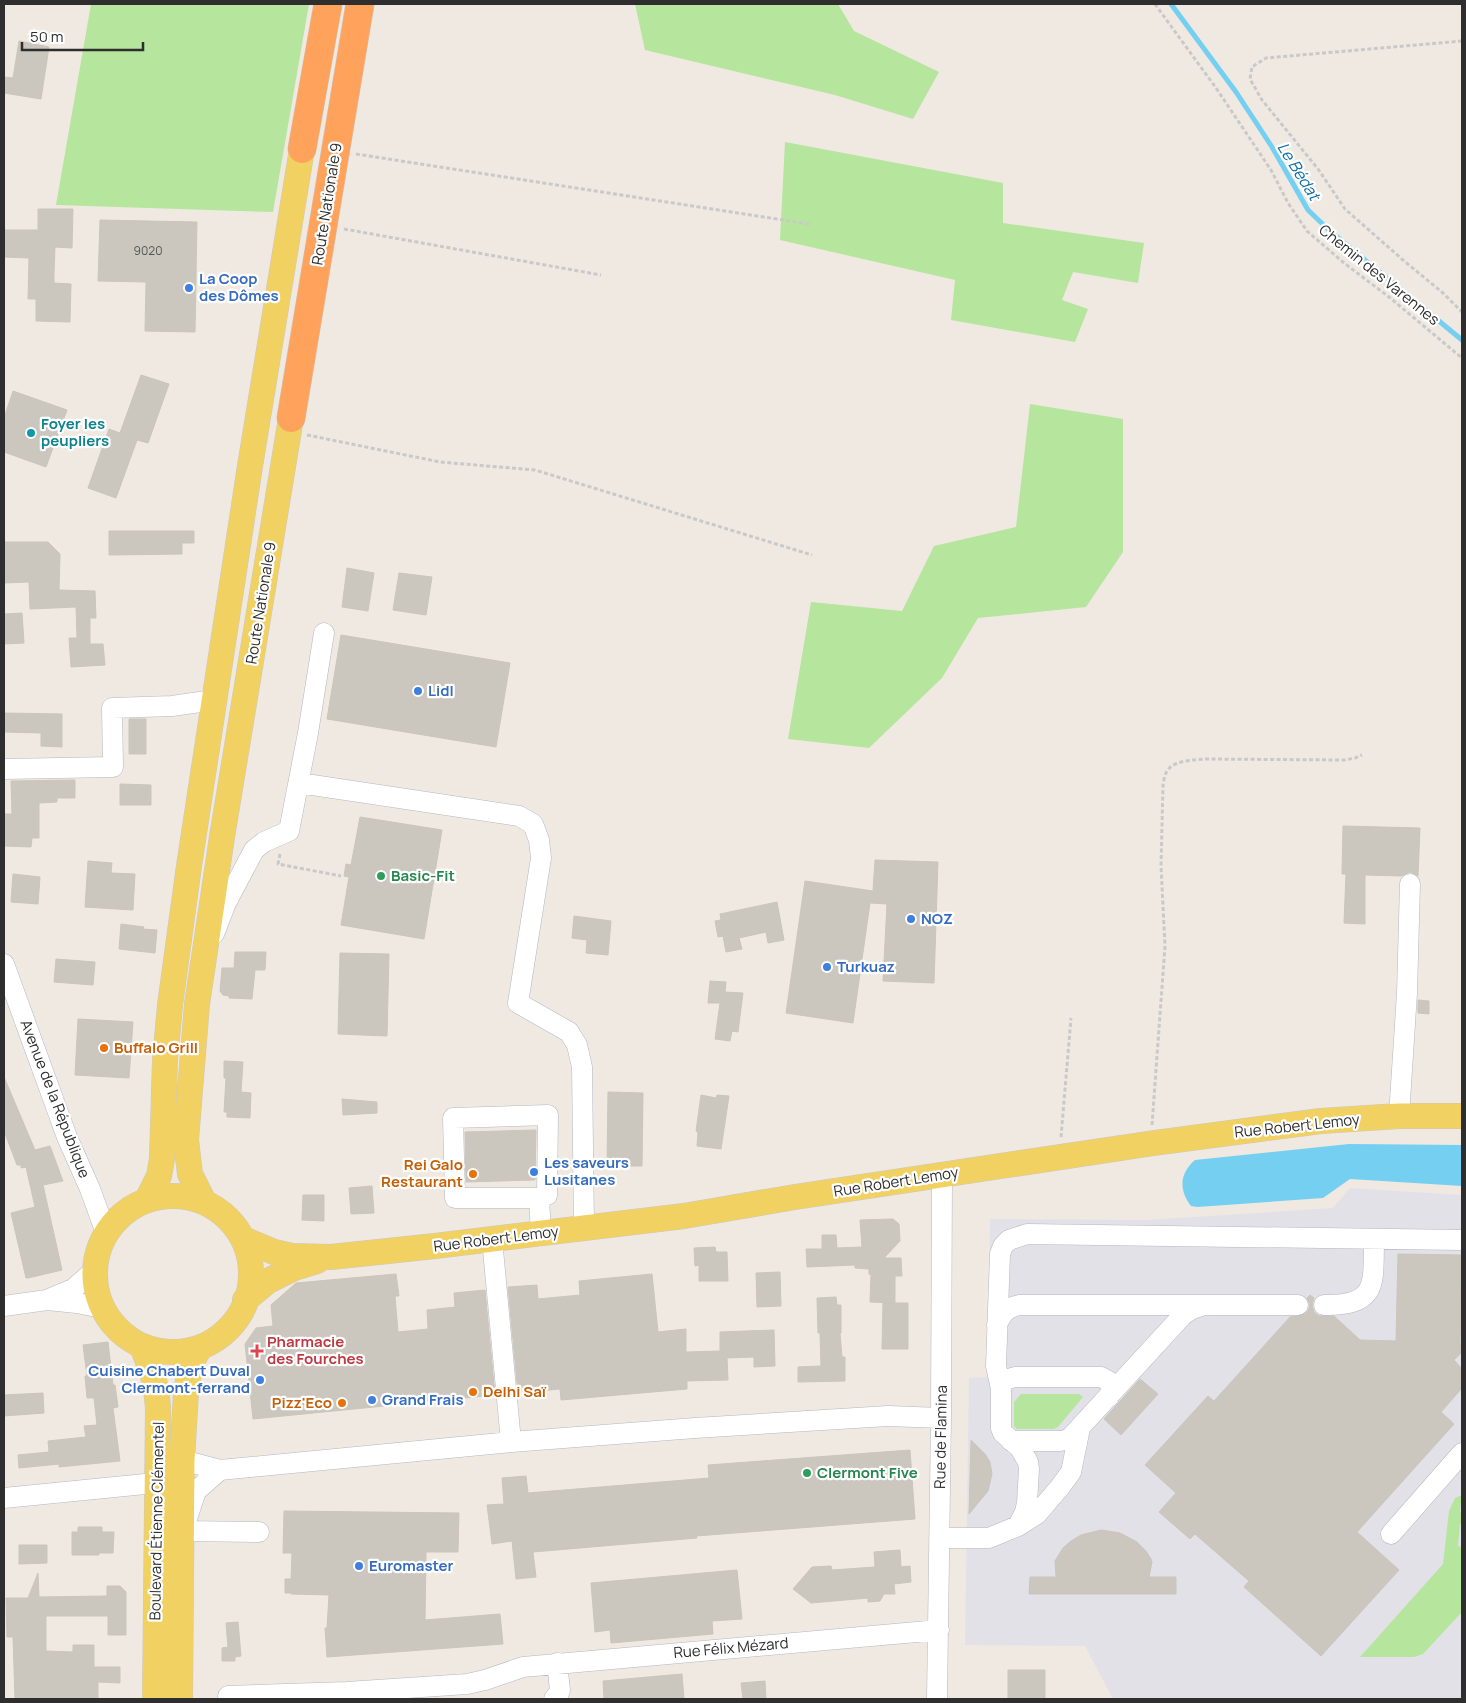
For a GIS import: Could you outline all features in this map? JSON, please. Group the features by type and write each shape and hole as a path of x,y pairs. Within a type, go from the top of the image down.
{"highway":[{"path":"302,149 328,4"},
{"name":"Route Nationale 9","path":"290,425 360,4"}],"main road":[{"path":"147,1200 158,1176 162,1159 165,1060 170,1005 189,866 302,149"},
{"name":"Route Nationale 9","path":"204,1202 190,1174 186,1140 197,1004 222,837 290,425"},
{"name":"Rue Robert Lemoy","path":"243,1239 274,1252 292,1256 331,1257 684,1216 795,1197 1154,1143 1321,1121 1399,1116 1462,1116"},
{"path":"166,1197 204,1202 220,1212 243,1239 248,1252 250,1266 250,1283 245,1300 239,1314 229,1329 215,1340 200,1348 174,1353 158,1352 142,1346 115,1327 102,1308 96,1286 95,1270 106,1233 122,1216 147,1200 166,1197"},
{"name":"Rue Robert Lemoy","path":"245,1300 268,1280 294,1268 331,1257"},
{"name":"Boulevard Étienne Clémentel","path":"142,1346 157,1389 158,1484 154,1699"},
{"name":"Boulevard Étienne Clémentel","path":"180,1699 183,1531 182,1460 186,1392 191,1362 200,1348"}],"street":[{"path":"203,962 226,903 254,850 264,842 285,839 299,783 324,633"},
{"path":"4,768 113,767 112,708 172,706 214,700"},
{"path":"299,783 520,816 533,824 539,840 541,858 518,1003 568,1032 577,1045 582,1067 584,1228"},
{"path":"1399,1116 1407,993 1410,884"},
{"name":"Avenue de la République","path":"4,964 67,1137 90,1189 106,1233"},
{"path":"548,1115 548,1195 539,1198 455,1198 453,1118 548,1115"},
{"name":"Rue de Flamina","path":"937,1699 942,1176"},
{"path":"539,1198 541,1233"},
{"path":"1018,1526 1025,1512 1029,1469 1025,1455 1003,1433 1001,1428 1001,1388 996,1366 1000,1254 1003,1246 1010,1240 1027,1234 1462,1240"},
{"path":"492,1239 511,1442"},
{"path":"1324,1305 1350,1304 1361,1298 1369,1290 1374,1280 1374,1239"},
{"path":"47,1300 72,1289 95,1270"},
{"path":"4,1306 47,1300 102,1308"},
{"path":"1011,1441 1066,1440 1080,1428 1183,1315 1192,1309 1211,1304"},
{"path":"998,1325 1005,1310 1012,1306 1020,1305 1298,1305"},
{"path":"1001,1388 1005,1380 1014,1377 1101,1377 1110,1382 1111,1390 1109,1397"},
{"path":"182,1460 220,1470 511,1442 823,1419 888,1416 941,1418"},
{"path":"940,1538 989,1538 1018,1526 1037,1514 1067,1479 1080,1428"},
{"path":"1391,1534 1462,1453"},
{"path":"220,1470 196,1491 183,1531 259,1532"},
{"path":"4,1498 158,1484"},
{"name":"Rue Félix Mézard","path":"228,1696 347,1692 466,1684 485,1680 523,1666 939,1630"},
{"path":"554,1699 560,1690 557,1663"}],"path":[{"name":"Chemin des Varennes","path":"1155,4 1221,95 1307,231 1462,358"},
{"path":"1462,41 1266,58 1252,67 1250,79 1262,100 1318,169 1344,209 1462,312"},
{"path":"336,150 809,224"},
{"path":"323,226 601,275"},
{"path":"290,425 440,462 536,470 812,555"},
{"path":"1154,1143 1152,1122 1165,946 1161,866 1163,785 1166,772 1174,765 1196,760 1345,760 1362,755"},
{"path":"285,839 278,864 341,876"},
{"path":"1061,1157 1070,1018"}],"shaded area":[{"path":"1350,1188 1462,1195 1462,1699 1113,1699 1085,1646 965,1645 969,1378 988,1377 990,1219 1146,1220 1333,1208"}],"green space":[{"path":"91,4 309,4 273,212 56,205"},
{"path":"635,4 838,4 854,31 939,72 913,119 835,95 645,50"},
{"path":"785,142 1003,183 1003,223 1144,243 1138,283 1073,272 1062,300 1088,309 1075,342 951,320 955,280 780,240"},
{"path":"1030,404 1123,419 1123,552 1086,607 978,618 942,678 869,748 788,739 811,602 902,611 934,546 1016,527"},
{"path":"1021,1394 1079,1394 1083,1397 1058,1427 1054,1429 1017,1429 1014,1426 1014,1402"},
{"path":"1462,1495 1460,1511 1462,1524 1460,1524 1458,1546 1462,1547 1462,1612 1423,1654 1414,1657 1360,1657 1443,1564 1449,1511 1455,1498"}],"water":[{"path":"1349,1144 1462,1145 1462,1186 1350,1179 1323,1198 1197,1207 1191,1206 1184,1194 1184,1176 1195,1160"}],"building":[{"path":"19,41 49,47 41,99 4,93 4,77 13,78"},
{"path":"38,209 73,209 72,248 55,247 54,275 54,283 71,284 70,322 36,321 36,299 28,299 29,258 4,257 4,230 38,230"},
{"path":"100,220 197,222 195,332 145,331 146,282 98,281"},
{"path":"141,375 169,384 148,443 137,440 116,498 88,488 109,429 120,433"},
{"name":"Foyer les peupliers","path":"13,391 67,410 46,467 4,452 4,418"},
{"path":"109,531 194,531 194,543 182,543 182,554 109,555"},
{"path":"4,542 48,542 60,554 59,590 95,591 96,618 90,618 90,644 103,644 105,665 71,667 69,638 77,638 76,607 30,609 29,582 4,583"},
{"path":"347,568 374,573 368,611 342,607"},
{"path":"399,573 432,577 426,615 393,610"},
{"path":"22,613 24,643 4,644 4,614"},
{"name":"Lidl","path":"341,635 510,663 496,747 327,719"},
{"path":"4,713 62,714 62,747 41,746 41,733 4,732"},
{"path":"129,719 146,719 146,754 129,754"},
{"path":"75,780 75,798 57,798 57,802 39,803 39,838 32,838 31,847 4,846 4,814 12,814 11,781"},
{"path":"120,784 151,785 151,805 120,805"},
{"path":"360,817 442,830 424,939 341,925 349,877 344,876 346,864 351,865"},
{"path":"1343,826 1420,828 1418,876 1410,872 1401,876 1365,875 1365,924 1344,923 1346,874 1342,874"},
{"path":"875,860 938,862 934,983 883,981 887,904 870,903 853,1023 786,1013 805,881 873,891"},
{"path":"88,861 112,863 111,873 135,874 133,910 85,907"},
{"path":"13,874 40,877 38,904 11,902"},
{"path":"777,902 784,940 768,943 766,932 739,938 742,949 726,952 723,936 718,937 715,921 721,920 720,914"},
{"path":"574,916 611,921 608,955 586,953 587,940 572,938"},
{"path":"121,924 157,930 155,953 119,949"},
{"path":"235,952 266,952 265,970 255,970 252,999 229,998 229,996 223,995 220,991 222,968 234,968"},
{"path":"340,953 389,954 387,1036 338,1034"},
{"path":"56,959 95,962 93,985 54,982"},
{"path":"710,981 726,982 725,992 743,993 738,1032 732,1031 730,1041 715,1039 720,1003 708,1003"},
{"path":"1418,1000 1429,1001 1429,1014 1418,1013"},
{"name":"Buffalo Grill","path":"78,1019 133,1022 129,1078 75,1075"},
{"path":"224,1061 243,1062 241,1092 251,1093 250,1118 227,1117 227,1112 224,1112 226,1078 224,1078"},
{"path":"4,1077 35,1150 50,1146 63,1181 43,1185 62,1270 28,1278 26,1278 11,1213 35,1207 26,1167 21,1168 21,1165 17,1165 4,1131"},
{"path":"608,1092 643,1093 642,1166 607,1166"},
{"path":"701,1095 716,1098 717,1095 729,1096 721,1149 697,1146 698,1132 696,1131"},
{"path":"342,1099 377,1102 377,1113 343,1115"},
{"path":"536,1130 535,1180 466,1182 465,1132"},
{"path":"372,1186 374,1213 351,1214 349,1188"},
{"path":"303,1195 324,1195 324,1221 302,1220"},
{"path":"893,1219 899,1224 900,1241 884,1258 901,1258 902,1276 895,1276 895,1303 870,1302 871,1275 869,1274 869,1269 855,1268 855,1265 807,1267 806,1249 822,1249 822,1235 836,1235 837,1248 862,1247 860,1220"},
{"path":"715,1247 716,1252 727,1252 728,1281 699,1281 699,1265 695,1266 694,1248"},
{"path":"1398,1254 1462,1255 1460,1343 1462,1352 1454,1360 1462,1369 1462,1388 1441,1412 1454,1424 1357,1532 1399,1570 1321,1656 1244,1587 1249,1581 1195,1534 1190,1539 1159,1512 1176,1493 1145,1465 1208,1396 1214,1401 1290,1317 1303,1315 1308,1311 1310,1305 1307,1298 1310,1295 1314,1298 1312,1305 1314,1312 1319,1316 1334,1316 1360,1340 1396,1341"},
{"path":"780,1272 781,1306 757,1307 756,1273"},
{"path":"396,1274 399,1296 395,1296 398,1332 428,1329 427,1310 455,1307 454,1293 485,1290 495,1395 253,1419 245,1344 256,1328 273,1326 271,1305 296,1283"},
{"path":"652,1274 658,1332 686,1329 686,1352 720,1351 720,1332 774,1330 775,1366 754,1367 754,1357 727,1358 728,1380 687,1381 687,1389 561,1400 560,1389 518,1393 508,1287 537,1285 538,1299 580,1295 579,1281"},
{"path":"836,1297 837,1305 841,1305 840,1333 842,1357 845,1357 845,1381 798,1382 798,1367 821,1366 817,1298"},
{"path":"883,1303 908,1303 908,1349 882,1349"},
{"path":"108,1342 113,1385 115,1385 118,1407 113,1408 120,1461 59,1467 59,1464 19,1468 18,1455 49,1452 48,1441 86,1437 84,1426 97,1425 94,1398 87,1398 85,1376 87,1376 83,1345"},
{"path":"1140,1379 1158,1394 1121,1435 1104,1419"},
{"path":"43,1393 44,1413 4,1416 4,1395"},
{"path":"971,1440 990,1462 992,1474 988,1491 969,1514"},
{"path":"910,1450 915,1519 696,1536 697,1538 533,1552 536,1577 516,1579 512,1541 492,1544 487,1505 504,1504 502,1478 526,1476 528,1493 709,1478 708,1465"},
{"name":"Euromaster","path":"284,1511 459,1513 458,1552 426,1552 425,1620 500,1614 503,1644 327,1657 325,1628 327,1628 329,1595 285,1593 285,1579 291,1579 292,1553 283,1553"},
{"path":"78,1527 102,1527 102,1532 114,1532 113,1553 72,1555 72,1532 78,1532"},
{"path":"1101,1530 1120,1533 1137,1542 1151,1559 1149,1577 1176,1577 1176,1594 1029,1594 1030,1577 1056,1577 1055,1561 1063,1548 1081,1535"},
{"path":"19,1545 47,1545 47,1563 19,1564"},
{"path":"900,1550 901,1567 910,1566 911,1582 894,1584 895,1594 884,1594 880,1601 868,1602 868,1598 811,1603 793,1589 812,1567 831,1566 832,1570 875,1567 874,1552"},
{"path":"737,1570 742,1619 712,1621 713,1634 611,1643 610,1630 595,1632 591,1583"},
{"path":"38,1573 39,1597 107,1596 107,1586 120,1586 126,1592 126,1635 108,1635 108,1616 46,1616 46,1651 73,1652 73,1645 94,1645 94,1667 120,1667 120,1683 98,1682 98,1699 15,1699 13,1637 7,1637 6,1598 28,1598"},
{"path":"238,1622 241,1656 235,1657 235,1661 222,1661 222,1648 228,1647 226,1623"},
{"path":"1008,1670 1045,1670 1045,1699 1008,1699"},
{"path":"682,1674 684,1699 604,1699 603,1681"},
{"path":"765,1681 766,1699 743,1699 741,1683"}],"waterway":[{"name":"Le Bédat","path":"1171,4 1236,92 1272,147 1308,210 1331,232 1462,340"}],"place":[{"name":"La Coop des Dômes","path":"189,288"},
{"name":"Foyer les peupliers","path":"31,433"},
{"name":"Lidl","path":"418,691"},
{"name":"Basic-Fit","path":"381,876"},
{"name":"NOZ","path":"911,919"},
{"name":"Turkuaz","path":"827,967"},
{"name":"Buffalo Grill","path":"104,1048"},
{"name":"Les saveurs Lusitanes","path":"534,1172"},
{"name":"Rei Galo Restaurant","path":"473,1174"},
{"name":"Pharmacie des Fourches","path":"257,1351"},
{"name":"Cuisine Chabert Duval Clermont-ferrand","path":"260,1380"},
{"name":"Delhi Saï","path":"473,1392"},
{"name":"Grand Frais","path":"372,1400"},
{"name":"Pizz'Eco","path":"342,1403"},
{"name":"Clermont Five","path":"807,1473"},
{"name":"Euromaster","path":"359,1566"}]}
